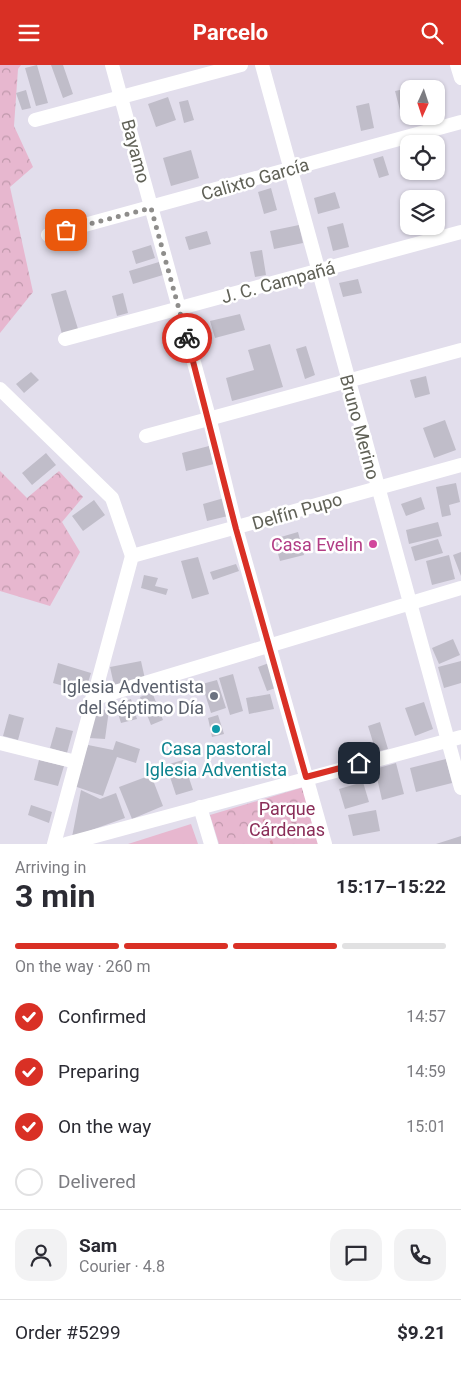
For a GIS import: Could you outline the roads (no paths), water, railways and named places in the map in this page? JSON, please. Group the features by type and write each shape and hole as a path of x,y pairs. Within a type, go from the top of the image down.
{"street":[{"name":"Bayamo","path":"112,65 209,417 236,529 325,844"},
{"path":"35,120 241,65"},
{"name":"Bruno Merino","path":"262,65 409,603 454,739 461,788"},
{"path":"457,65 461,78"},
{"name":"Calixto García","path":"48,235 461,122"},
{"name":"J. C. Campañá","path":"65,339 461,232"},
{"path":"146,436 209,417 461,350"},
{"path":"0,389 112,498 132,556 54,844"},
{"name":"Delfín Pupo","path":"132,556 236,529 377,487 461,465"},
{"path":"92,699 461,588"},
{"path":"66,844 306,777 454,739"},
{"path":"0,743 76,762"},
{"path":"200,807 210,844"}],"place":[{"name":"Casa Evelin","path":"373,544"},
{"name":"Iglesia Adventista del Séptimo Día","path":"214,696"},
{"name":"Casa pastoral Iglesia Adventista","path":"216,729"}],"park label":[{"name":"Parque Cárdenas","path":"287,818"}]}
